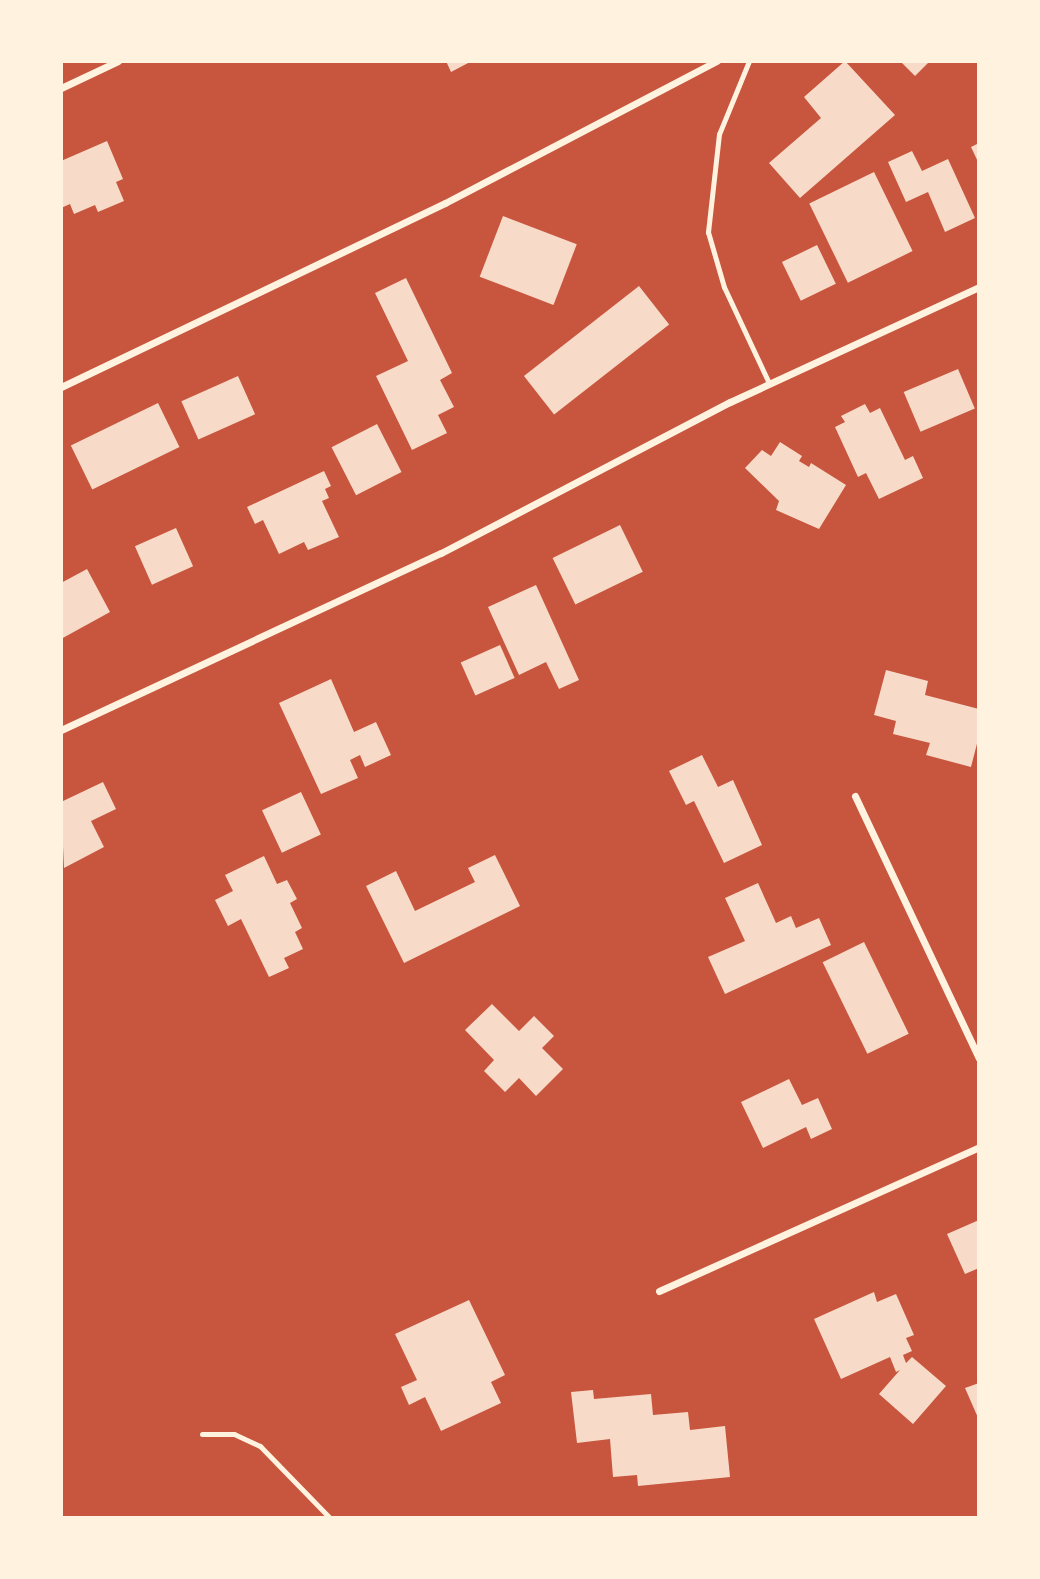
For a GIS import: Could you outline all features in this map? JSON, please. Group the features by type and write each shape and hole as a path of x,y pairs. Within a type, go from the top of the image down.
{"street":[{"path":"61,88 118,61"},
{"path":"61,387 445,203 717,61"},
{"path":"61,730 441,553 769,383 979,287"},
{"path":"855,796 979,1058"},
{"path":"659,1291 979,1147"}],"lane":[{"path":"749,61 726,107 716,147 708,232 723,287 769,383"},
{"path":"202,1434 234,1434 260,1446 330,1518"}],"building":[{"path":"446,61 472,61 451,72"},
{"path":"845,61 895,115 800,198 769,163 821,118 804,97"},
{"path":"900,61 930,61 915,76"},
{"path":"107,141 123,179 116,182 124,201 98,212 95,205 74,214 70,204 61,208 61,161"},
{"path":"979,143 979,164 971,147"},
{"path":"912,151 922,171 948,159 975,218 945,232 928,192 906,202 888,162"},
{"path":"874,172 913,251 848,283 809,204"},
{"path":"503,216 577,244 553,305 480,277"},
{"path":"817,245 836,284 801,301 782,262"},
{"path":"406,278 452,373 440,380 454,407 438,415 447,433 412,450 376,376 408,361 375,293"},
{"path":"639,286 669,325 554,414 524,376"},
{"path":"958,369 975,409 920,432 904,392"},
{"path":"238,376 255,414 198,440 181,401"},
{"path":"158,403 179,447 92,490 71,446"},
{"path":"865,404 870,413 880,408 905,460 913,456 923,478 879,499 866,473 858,477 835,427 845,422 841,416"},
{"path":"377,424 402,472 356,495 332,447"},
{"path":"780,442 802,456 799,461 809,467 811,463 846,485 819,529 776,510 779,501 745,468 762,450 771,456"},
{"path":"324,471 331,486 325,489 329,498 322,501 339,537 308,550 304,542 279,554 263,520 255,524 247,507"},
{"path":"620,525 643,572 575,605 553,558"},
{"path":"176,528 193,566 152,585 135,546"},
{"path":"87,569 110,612 61,639 61,583"},
{"path":"536,585 579,680 559,689 546,662 519,675 488,607"},
{"path":"500,645 515,678 475,695 461,662"},
{"path":"886,670 928,681 925,695 979,709 979,736 971,767 926,755 930,743 893,734 896,721 874,715"},
{"path":"331,679 354,732 376,722 391,755 365,767 360,755 350,760 358,778 321,794 279,703"},
{"path":"702,755 718,787 733,780 762,845 724,863 694,801 686,805 669,771"},
{"path":"103,782 116,809 91,821 104,847 64,868 61,802"},
{"path":"301,792 321,835 282,853 262,810"},
{"path":"495,855 520,906 404,963 366,886 396,871 415,911 475,882 468,868"},
{"path":"264,856 277,884 287,880 297,899 290,903 302,928 295,932 303,949 284,958 289,968 269,977 241,919 228,926 215,900 233,891 225,875"},
{"path":"758,883 776,923 791,916 796,928 819,918 831,945 725,994 708,957 745,941 725,898"},
{"path":"864,942 909,1034 867,1054 823,962"},
{"path":"492,1004 519,1031 534,1016 554,1036 542,1048 563,1069 536,1096 519,1078 505,1092 484,1071 494,1060 465,1030"},
{"path":"789,1079 802,1105 818,1098 832,1129 811,1139 806,1127 763,1148 741,1102"},
{"path":"979,1220 979,1268 965,1274 947,1234"},
{"path":"874,1292 877,1302 896,1294 914,1335 906,1338 912,1351 903,1355 906,1363 912,1357 946,1386 913,1424 879,1394 900,1370 896,1372 890,1357 841,1379 814,1319"},
{"path":"469,1300 505,1375 491,1382 501,1403 441,1431 425,1397 409,1405 401,1387 417,1380 395,1334"},
{"path":"979,1383 979,1420 965,1388"},
{"path":"593,1390 594,1399 651,1394 653,1415 688,1412 690,1430 725,1426 730,1477 638,1486 637,1475 613,1477 610,1439 577,1443 571,1392"}]}
